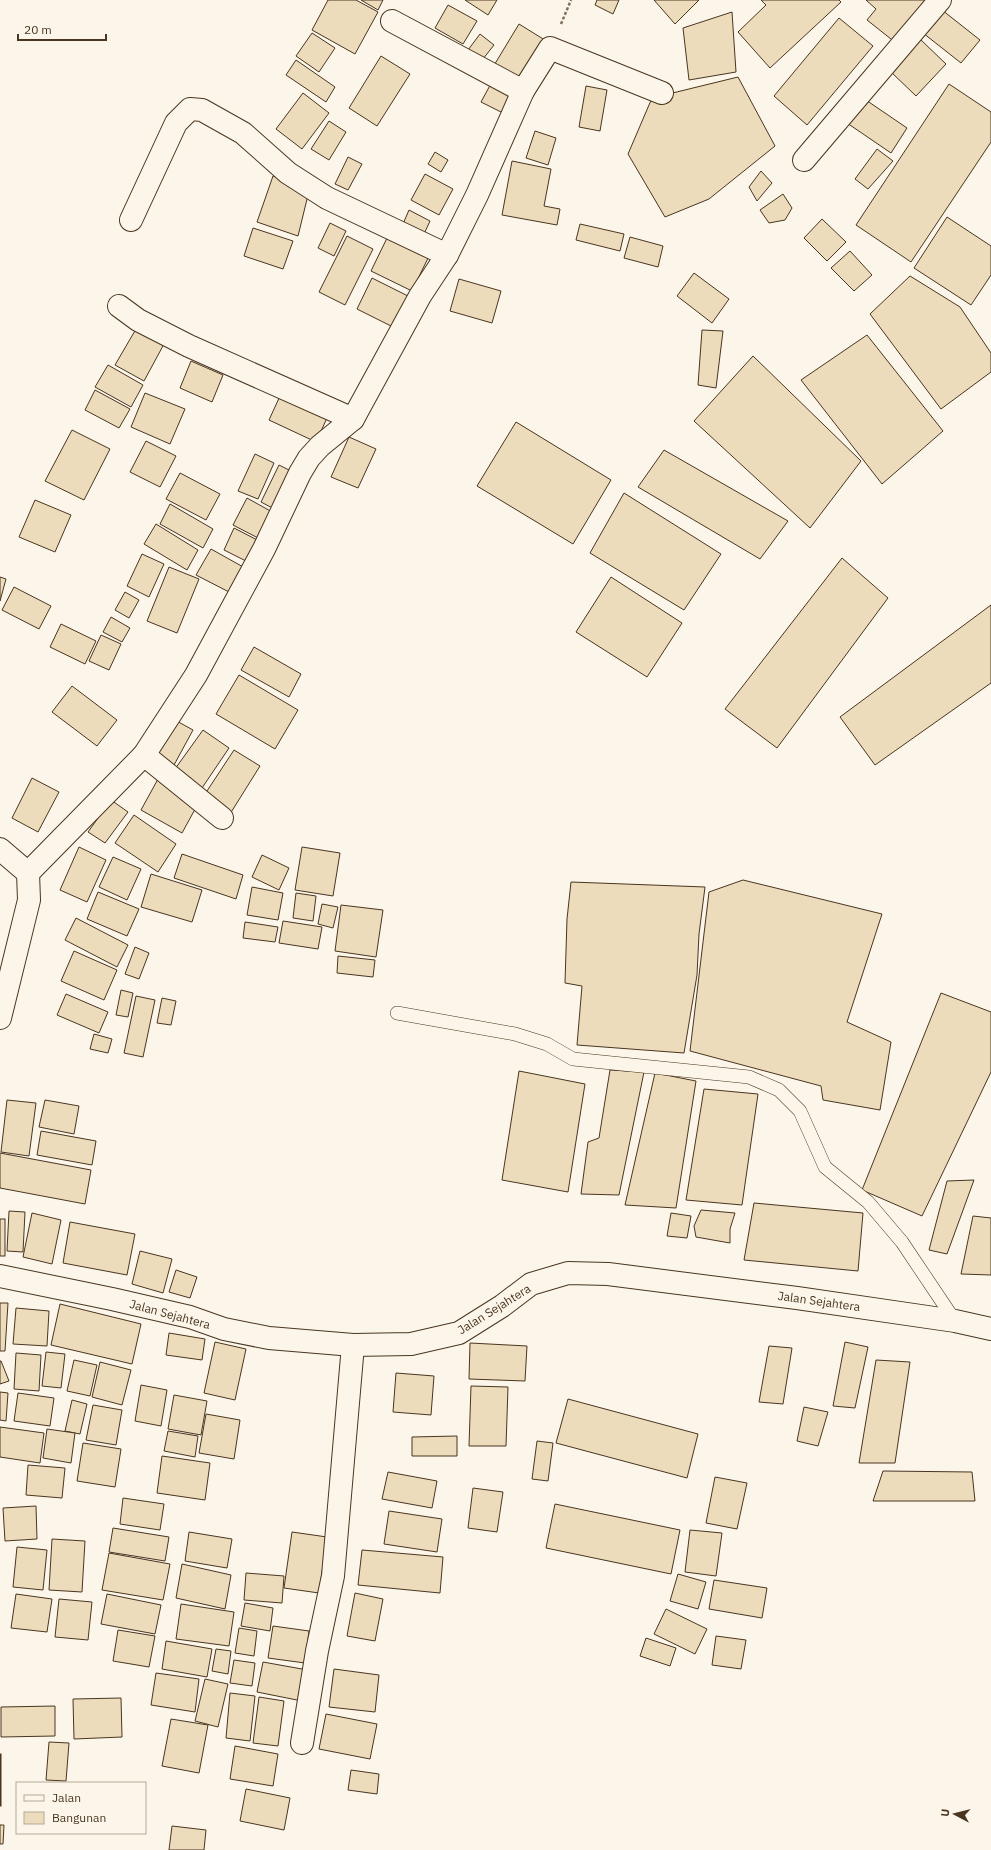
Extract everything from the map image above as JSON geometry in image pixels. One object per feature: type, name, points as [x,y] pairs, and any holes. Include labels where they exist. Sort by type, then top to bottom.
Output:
[{"type":"street","points":[[804,160],[940,0]]},
{"type":"street","points":[[392,21],[523,91]]},
{"type":"street","points":[[0,1018],[29,900],[28,873],[144,755],[196,675],[264,549],[300,473],[309,458],[320,446],[353,419],[420,296],[447,255],[477,195],[523,91],[550,48],[662,93]]},
{"type":"street","points":[[131,220],[176,123],[190,109],[195,108],[202,110],[243,133],[288,173],[327,198],[447,255]]},
{"type":"street","points":[[119,306],[138,320],[189,346],[353,419]]},
{"type":"street","points":[[144,755],[222,818]]},
{"type":"street","points":[[0,849],[28,873]]},
{"type":"street","name":"Jalan Sejahtera","points":[[0,1276],[112,1299],[190,1317],[224,1329],[269,1338],[353,1345],[411,1344],[459,1333],[502,1306],[531,1284],[568,1273],[608,1274],[797,1298],[955,1321],[991,1329]]},
{"type":"street","points":[[302,1743],[317,1651],[333,1576],[353,1345]]},
{"type":"lane","points":[[397,1013],[515,1034],[547,1044],[573,1059],[749,1077],[779,1090],[800,1111],[825,1167],[868,1202],[897,1236],[955,1321]]},
{"type":"building","points":[[328,0],[356,0],[378,12],[355,54],[312,30]]},
{"type":"building","points":[[361,0],[383,0],[378,10]]},
{"type":"building","points":[[465,0],[497,0],[488,15]]},
{"type":"building","points":[[597,0],[619,0],[613,14],[595,5]]},
{"type":"building","points":[[654,0],[699,0],[675,24]]},
{"type":"building","points":[[761,0],[839,0],[841,2],[770,68],[738,32],[766,5]]},
{"type":"building","points":[[866,0],[930,0],[896,43],[867,20],[876,9]]},
{"type":"building","points":[[448,5],[477,21],[463,44],[435,28]]},
{"type":"building","points":[[942,10],[980,40],[961,63],[923,33]]},
{"type":"building","points":[[732,12],[736,72],[689,80],[683,28]]},
{"type":"building","points":[[839,18],[873,46],[807,125],[774,96]]},
{"type":"building","points":[[519,24],[548,42],[522,85],[493,67]]},
{"type":"building","points":[[312,33],[335,48],[319,72],[296,56]]},
{"type":"building","points":[[480,34],[494,45],[479,64],[465,54]]},
{"type":"building","points":[[921,40],[946,64],[916,96],[890,71]]},
{"type":"building","points":[[381,56],[410,74],[377,126],[349,108]]},
{"type":"building","points":[[296,60],[335,87],[326,102],[286,75]]},
{"type":"building","points":[[738,77],[775,146],[709,199],[665,217],[628,154],[652,98]]},
{"type":"building","points":[[494,78],[516,89],[503,113],[481,102]]},
{"type":"building","points":[[949,84],[991,112],[991,142],[911,262],[856,225]]},
{"type":"building","points":[[586,86],[607,90],[600,131],[579,127]]},
{"type":"building","points":[[303,93],[329,113],[302,149],[276,129]]},
{"type":"building","points":[[863,98],[907,128],[891,153],[847,123]]},
{"type":"building","points":[[329,121],[346,132],[329,160],[311,149]]},
{"type":"building","points":[[535,131],[556,138],[548,165],[526,158]]},
{"type":"building","points":[[877,149],[893,161],[868,189],[855,179]]},
{"type":"building","points":[[435,152],[448,160],[441,172],[428,164]]},
{"type":"building","points":[[348,157],[362,164],[348,190],[335,184]]},
{"type":"building","points":[[512,161],[551,169],[544,206],[560,209],[557,225],[502,215]]},
{"type":"building","points":[[761,171],[772,183],[757,201],[749,187]]},
{"type":"building","points":[[425,174],[453,189],[439,215],[411,200]]},
{"type":"building","points":[[273,176],[309,191],[298,236],[257,222]]},
{"type":"building","points":[[783,194],[792,208],[785,220],[769,223],[760,210]]},
{"type":"building","points":[[409,210],[430,221],[424,234],[403,224]]},
{"type":"building","points":[[947,217],[991,246],[991,275],[971,305],[914,268]]},
{"type":"building","points":[[822,219],[846,242],[827,261],[804,238]]},
{"type":"building","points":[[330,223],[346,231],[334,256],[318,248]]},
{"type":"building","points":[[580,224],[624,234],[620,251],[576,240]]},
{"type":"building","points":[[253,228],[293,241],[283,269],[244,256]]},
{"type":"building","points":[[347,236],[373,249],[345,305],[319,292]]},
{"type":"building","points":[[388,236],[429,256],[412,291],[371,271]]},
{"type":"building","points":[[630,237],[663,246],[658,267],[624,258]]},
{"type":"building","points":[[850,251],[872,275],[854,291],[831,268]]},
{"type":"building","points":[[694,273],[729,299],[712,323],[677,296]]},
{"type":"building","points":[[910,276],[960,307],[991,353],[991,372],[941,409],[870,314]]},
{"type":"building","points":[[372,278],[412,298],[397,329],[357,309]]},
{"type":"building","points":[[459,279],[501,291],[492,323],[450,311]]},
{"type":"building","points":[[136,329],[164,344],[144,381],[115,365]]},
{"type":"building","points":[[702,330],[723,331],[716,388],[698,385]]},
{"type":"building","points":[[867,335],[943,431],[882,484],[801,380]]},
{"type":"building","points":[[753,356],[861,461],[810,528],[694,421]]},
{"type":"building","points":[[191,361],[223,375],[212,402],[180,388]]},
{"type":"building","points":[[108,365],[143,385],[131,407],[95,387]]},
{"type":"building","points":[[95,390],[130,409],[119,428],[85,410]]},
{"type":"building","points":[[145,393],[185,409],[170,444],[131,427]]},
{"type":"building","points":[[280,396],[327,418],[316,442],[269,420]]},
{"type":"building","points":[[516,422],[611,480],[573,544],[477,486]]},
{"type":"building","points":[[72,430],[110,449],[84,500],[45,481]]},
{"type":"building","points":[[349,437],[376,449],[358,488],[331,477]]},
{"type":"building","points":[[146,441],[176,456],[160,487],[130,472]]},
{"type":"building","points":[[664,450],[788,521],[760,559],[638,487]]},
{"type":"building","points":[[255,454],[274,463],[258,499],[238,491]]},
{"type":"building","points":[[279,465],[297,474],[278,511],[261,502]]},
{"type":"building","points":[[180,473],[220,494],[206,520],[166,499]]},
{"type":"building","points":[[624,493],[721,554],[684,610],[590,553]]},
{"type":"building","points":[[247,498],[274,513],[260,539],[233,525]]},
{"type":"building","points":[[35,500],[71,515],[55,552],[19,537]]},
{"type":"building","points":[[170,504],[213,529],[203,548],[160,524]]},
{"type":"building","points":[[156,524],[198,550],[187,570],[144,544]]},
{"type":"building","points":[[234,528],[261,542],[250,563],[224,550]]},
{"type":"building","points":[[211,549],[245,568],[231,593],[196,575]]},
{"type":"building","points":[[142,554],[164,564],[149,597],[127,586]]},
{"type":"building","points":[[842,558],[888,598],[777,748],[725,709]]},
{"type":"building","points":[[169,567],[199,579],[177,633],[147,621]]},
{"type":"building","points":[[0,577],[6,579],[0,601]]},
{"type":"building","points":[[611,577],[682,623],[647,677],[576,632]]},
{"type":"building","points":[[14,587],[51,606],[39,629],[2,610]]},
{"type":"building","points":[[125,592],[139,600],[129,618],[115,610]]},
{"type":"building","points":[[991,605],[991,683],[875,765],[840,717]]},
{"type":"building","points":[[111,617],[130,628],[122,642],[103,632]]},
{"type":"building","points":[[61,624],[96,641],[85,664],[50,647]]},
{"type":"building","points":[[101,635],[121,644],[109,670],[89,661]]},
{"type":"building","points":[[254,647],[301,674],[289,697],[241,670]]},
{"type":"building","points":[[239,675],[298,710],[275,749],[216,714]]},
{"type":"building","points":[[72,686],[117,720],[97,746],[52,712]]},
{"type":"building","points":[[173,719],[193,730],[174,765],[154,753]]},
{"type":"building","points":[[203,730],[229,748],[202,788],[175,769]]},
{"type":"building","points":[[234,750],[260,766],[230,814],[203,797]]},
{"type":"building","points":[[32,778],[59,792],[38,832],[12,818]]},
{"type":"building","points":[[158,779],[199,802],[182,833],[141,810]]},
{"type":"building","points":[[111,800],[128,812],[105,843],[88,832]]},
{"type":"building","points":[[134,815],[176,844],[158,872],[115,843]]},
{"type":"building","points":[[79,847],[106,860],[87,902],[60,890]]},
{"type":"building","points":[[302,847],[340,853],[333,896],[295,890]]},
{"type":"building","points":[[182,854],[243,875],[236,899],[174,878]]},
{"type":"building","points":[[262,855],[289,868],[279,890],[252,877]]},
{"type":"building","points":[[113,857],[141,869],[127,900],[99,887]]},
{"type":"building","points":[[151,874],[202,890],[192,922],[141,907]]},
{"type":"building","points":[[743,880],[882,914],[847,1022],[891,1042],[880,1110],[823,1100],[821,1086],[690,1051],[709,892]]},
{"type":"building","points":[[571,882],[705,887],[699,934],[697,975],[684,1053],[577,1045],[582,986],[565,983],[567,919]]},
{"type":"building","points":[[252,887],[283,893],[278,920],[247,915]]},
{"type":"building","points":[[98,892],[139,909],[127,936],[87,919]]},
{"type":"building","points":[[296,893],[316,896],[313,921],[293,918]]},
{"type":"building","points":[[322,904],[338,907],[333,928],[318,924]]},
{"type":"building","points":[[341,905],[383,910],[376,957],[335,951]]},
{"type":"building","points":[[76,918],[128,945],[117,967],[65,940]]},
{"type":"building","points":[[283,921],[322,927],[318,949],[279,943]]},
{"type":"building","points":[[245,922],[278,927],[275,942],[243,938]]},
{"type":"building","points":[[135,947],[149,953],[139,979],[125,974]]},
{"type":"building","points":[[74,951],[117,970],[104,1000],[61,981]]},
{"type":"building","points":[[338,956],[375,960],[373,977],[337,973]]},
{"type":"building","points":[[121,990],[133,993],[128,1017],[116,1015]]},
{"type":"building","points":[[941,993],[991,1012],[991,1072],[922,1216],[862,1190]]},
{"type":"building","points":[[66,994],[108,1012],[99,1033],[57,1015]]},
{"type":"building","points":[[136,996],[155,1000],[143,1057],[124,1053]]},
{"type":"building","points":[[162,998],[176,1001],[171,1025],[157,1023]]},
{"type":"building","points":[[94,1034],[112,1039],[108,1053],[90,1049]]},
{"type":"building","points":[[610,1070],[644,1072],[619,1195],[581,1194],[588,1142],[599,1138]]},
{"type":"building","points":[[519,1071],[585,1084],[568,1192],[502,1180]]},
{"type":"building","points":[[655,1073],[696,1081],[676,1208],[625,1205]]},
{"type":"building","points":[[704,1089],[758,1094],[742,1205],[686,1200]]},
{"type":"building","points":[[7,1100],[36,1103],[29,1156],[1,1152]]},
{"type":"building","points":[[45,1100],[79,1106],[74,1134],[39,1127]]},
{"type":"building","points":[[41,1131],[96,1141],[92,1165],[37,1155]]},
{"type":"building","points":[[0,1153],[91,1170],[85,1204],[0,1188]]},
{"type":"building","points":[[974,1180],[947,1254],[929,1250],[947,1181]]},
{"type":"building","points":[[754,1203],[863,1213],[858,1271],[744,1260]]},
{"type":"building","points":[[701,1210],[735,1213],[730,1229],[730,1243],[696,1237],[694,1226]]},
{"type":"building","points":[[9,1211],[25,1212],[23,1252],[7,1251]]},
{"type":"building","points":[[32,1213],[61,1220],[52,1264],[23,1257]]},
{"type":"building","points":[[671,1213],[691,1216],[687,1238],[667,1236]]},
{"type":"building","points":[[973,1216],[991,1218],[991,1275],[961,1274]]},
{"type":"building","points":[[0,1219],[5,1219],[5,1256],[0,1256]]},
{"type":"building","points":[[70,1222],[135,1234],[127,1275],[63,1263]]},
{"type":"building","points":[[140,1251],[172,1259],[163,1293],[132,1284]]},
{"type":"building","points":[[176,1270],[197,1277],[190,1298],[169,1292]]},
{"type":"building","points":[[0,1303],[8,1303],[5,1351],[0,1351]]},
{"type":"building","points":[[60,1304],[141,1324],[132,1364],[51,1345]]},
{"type":"building","points":[[16,1308],[49,1311],[47,1346],[13,1344]]},
{"type":"building","points":[[169,1333],[205,1339],[202,1360],[166,1355]]},
{"type":"building","points":[[215,1342],[246,1349],[235,1400],[204,1393]]},
{"type":"building","points":[[845,1342],[868,1347],[855,1408],[833,1406]]},
{"type":"building","points":[[470,1343],[527,1346],[525,1381],[469,1379]]},
{"type":"building","points":[[769,1346],[792,1348],[783,1404],[759,1402]]},
{"type":"building","points":[[46,1352],[65,1354],[61,1388],[42,1386]]},
{"type":"building","points":[[16,1353],[41,1355],[39,1391],[14,1389]]},
{"type":"building","points":[[74,1360],[97,1365],[90,1396],[67,1391]]},
{"type":"building","points":[[876,1360],[910,1362],[895,1463],[859,1463]]},
{"type":"building","points":[[0,1361],[9,1381],[0,1384]]},
{"type":"building","points":[[100,1362],[131,1370],[122,1405],[92,1397]]},
{"type":"building","points":[[396,1373],[434,1376],[431,1415],[393,1412]]},
{"type":"building","points":[[141,1385],[167,1390],[161,1426],[135,1421]]},
{"type":"building","points":[[471,1386],[508,1387],[506,1446],[469,1446]]},
{"type":"building","points":[[0,1392],[8,1393],[6,1421],[0,1420]]},
{"type":"building","points":[[18,1393],[54,1398],[50,1426],[14,1421]]},
{"type":"building","points":[[174,1395],[207,1401],[201,1435],[168,1429]]},
{"type":"building","points":[[568,1399],[698,1434],[687,1478],[556,1443]]},
{"type":"building","points":[[72,1400],[87,1404],[80,1434],[65,1431]]},
{"type":"building","points":[[93,1405],[122,1410],[116,1445],[86,1440]]},
{"type":"building","points":[[804,1407],[828,1412],[818,1446],[797,1441]]},
{"type":"building","points":[[206,1414],[240,1420],[234,1459],[199,1453]]},
{"type":"building","points":[[0,1427],[44,1433],[40,1463],[0,1457]]},
{"type":"building","points":[[47,1429],[75,1433],[71,1463],[43,1458]]},
{"type":"building","points":[[168,1431],[198,1436],[195,1457],[164,1451]]},
{"type":"building","points":[[457,1436],[457,1456],[412,1456],[412,1437]]},
{"type":"building","points":[[537,1441],[553,1443],[548,1481],[532,1479]]},
{"type":"building","points":[[83,1443],[121,1449],[115,1487],[77,1481]]},
{"type":"building","points":[[162,1456],[210,1463],[205,1500],[157,1493]]},
{"type":"building","points":[[28,1465],[65,1468],[62,1498],[26,1495]]},
{"type":"building","points":[[883,1471],[972,1472],[975,1501],[873,1501]]},
{"type":"building","points":[[388,1472],[437,1481],[432,1508],[382,1499]]},
{"type":"building","points":[[715,1477],[747,1483],[737,1529],[706,1523]]},
{"type":"building","points":[[473,1488],[503,1492],[497,1532],[468,1528]]},
{"type":"building","points":[[123,1498],[164,1504],[160,1530],[120,1524]]},
{"type":"building","points":[[555,1504],[680,1530],[671,1574],[546,1548]]},
{"type":"building","points":[[36,1506],[37,1539],[5,1541],[3,1508]]},
{"type":"building","points":[[389,1511],[442,1519],[437,1552],[384,1544]]},
{"type":"building","points":[[113,1528],[169,1537],[165,1561],[109,1552]]},
{"type":"building","points":[[690,1530],[722,1533],[716,1576],[685,1572]]},
{"type":"building","points":[[189,1532],[232,1539],[227,1568],[185,1561]]},
{"type":"building","points":[[292,1532],[327,1537],[319,1593],[284,1588]]},
{"type":"building","points":[[52,1539],[85,1541],[82,1592],[49,1590]]},
{"type":"building","points":[[17,1547],[47,1550],[43,1590],[13,1587]]},
{"type":"building","points":[[362,1550],[443,1557],[440,1593],[358,1585]]},
{"type":"building","points":[[109,1553],[170,1564],[163,1600],[102,1590]]},
{"type":"building","points":[[182,1564],[231,1575],[225,1609],[176,1598]]},
{"type":"building","points":[[246,1573],[284,1576],[282,1603],[244,1600]]},
{"type":"building","points":[[678,1574],[706,1582],[698,1609],[670,1601]]},
{"type":"building","points":[[714,1580],[767,1588],[762,1618],[709,1609]]},
{"type":"building","points":[[355,1593],[383,1599],[375,1641],[347,1636]]},
{"type":"building","points":[[16,1594],[52,1599],[47,1632],[11,1628]]},
{"type":"building","points":[[107,1594],[161,1605],[155,1634],[101,1624]]},
{"type":"building","points":[[59,1599],[92,1602],[88,1640],[55,1637]]},
{"type":"building","points":[[245,1603],[273,1608],[270,1631],[241,1626]]},
{"type":"building","points":[[181,1604],[234,1612],[229,1646],[176,1639]]},
{"type":"building","points":[[666,1609],[707,1629],[695,1654],[654,1634]]},
{"type":"building","points":[[273,1626],[309,1631],[305,1663],[268,1658]]},
{"type":"building","points":[[239,1628],[257,1631],[254,1656],[235,1653]]},
{"type":"building","points":[[118,1630],[155,1636],[149,1667],[113,1661]]},
{"type":"building","points":[[716,1636],[746,1640],[741,1669],[712,1665]]},
{"type":"building","points":[[646,1638],[676,1648],[670,1666],[640,1656]]},
{"type":"building","points":[[166,1641],[212,1649],[207,1677],[162,1669]]},
{"type":"building","points":[[216,1649],[231,1651],[228,1674],[212,1671]]},
{"type":"building","points":[[234,1660],[255,1663],[252,1686],[230,1683]]},
{"type":"building","points":[[263,1662],[313,1671],[307,1702],[257,1692]]},
{"type":"building","points":[[334,1669],[379,1675],[375,1712],[329,1707]]},
{"type":"building","points":[[156,1673],[199,1679],[195,1712],[151,1705]]},
{"type":"building","points":[[205,1679],[228,1684],[218,1727],[195,1721]]},
{"type":"building","points":[[230,1693],[255,1696],[250,1741],[226,1738]]},
{"type":"building","points":[[259,1697],[284,1701],[278,1746],[253,1743]]},
{"type":"building","points":[[121,1698],[122,1737],[74,1739],[73,1699]]},
{"type":"building","points":[[55,1706],[55,1736],[1,1737],[1,1707]]},
{"type":"building","points":[[326,1714],[377,1724],[370,1759],[319,1749]]},
{"type":"building","points":[[171,1719],[208,1725],[199,1773],[162,1766]]},
{"type":"building","points":[[49,1742],[69,1743],[66,1781],[46,1780]]},
{"type":"building","points":[[235,1746],[278,1754],[273,1786],[230,1779]]},
{"type":"building","points":[[1,1754],[1,1806],[0,1806]]},
{"type":"building","points":[[351,1770],[379,1774],[377,1794],[348,1790]]},
{"type":"building","points":[[246,1789],[290,1798],[284,1830],[240,1821]]},
{"type":"building","points":[[0,1825],[4,1825],[3,1844],[0,1844]]},
{"type":"building","points":[[172,1826],[206,1830],[204,1850],[169,1850]]}]
